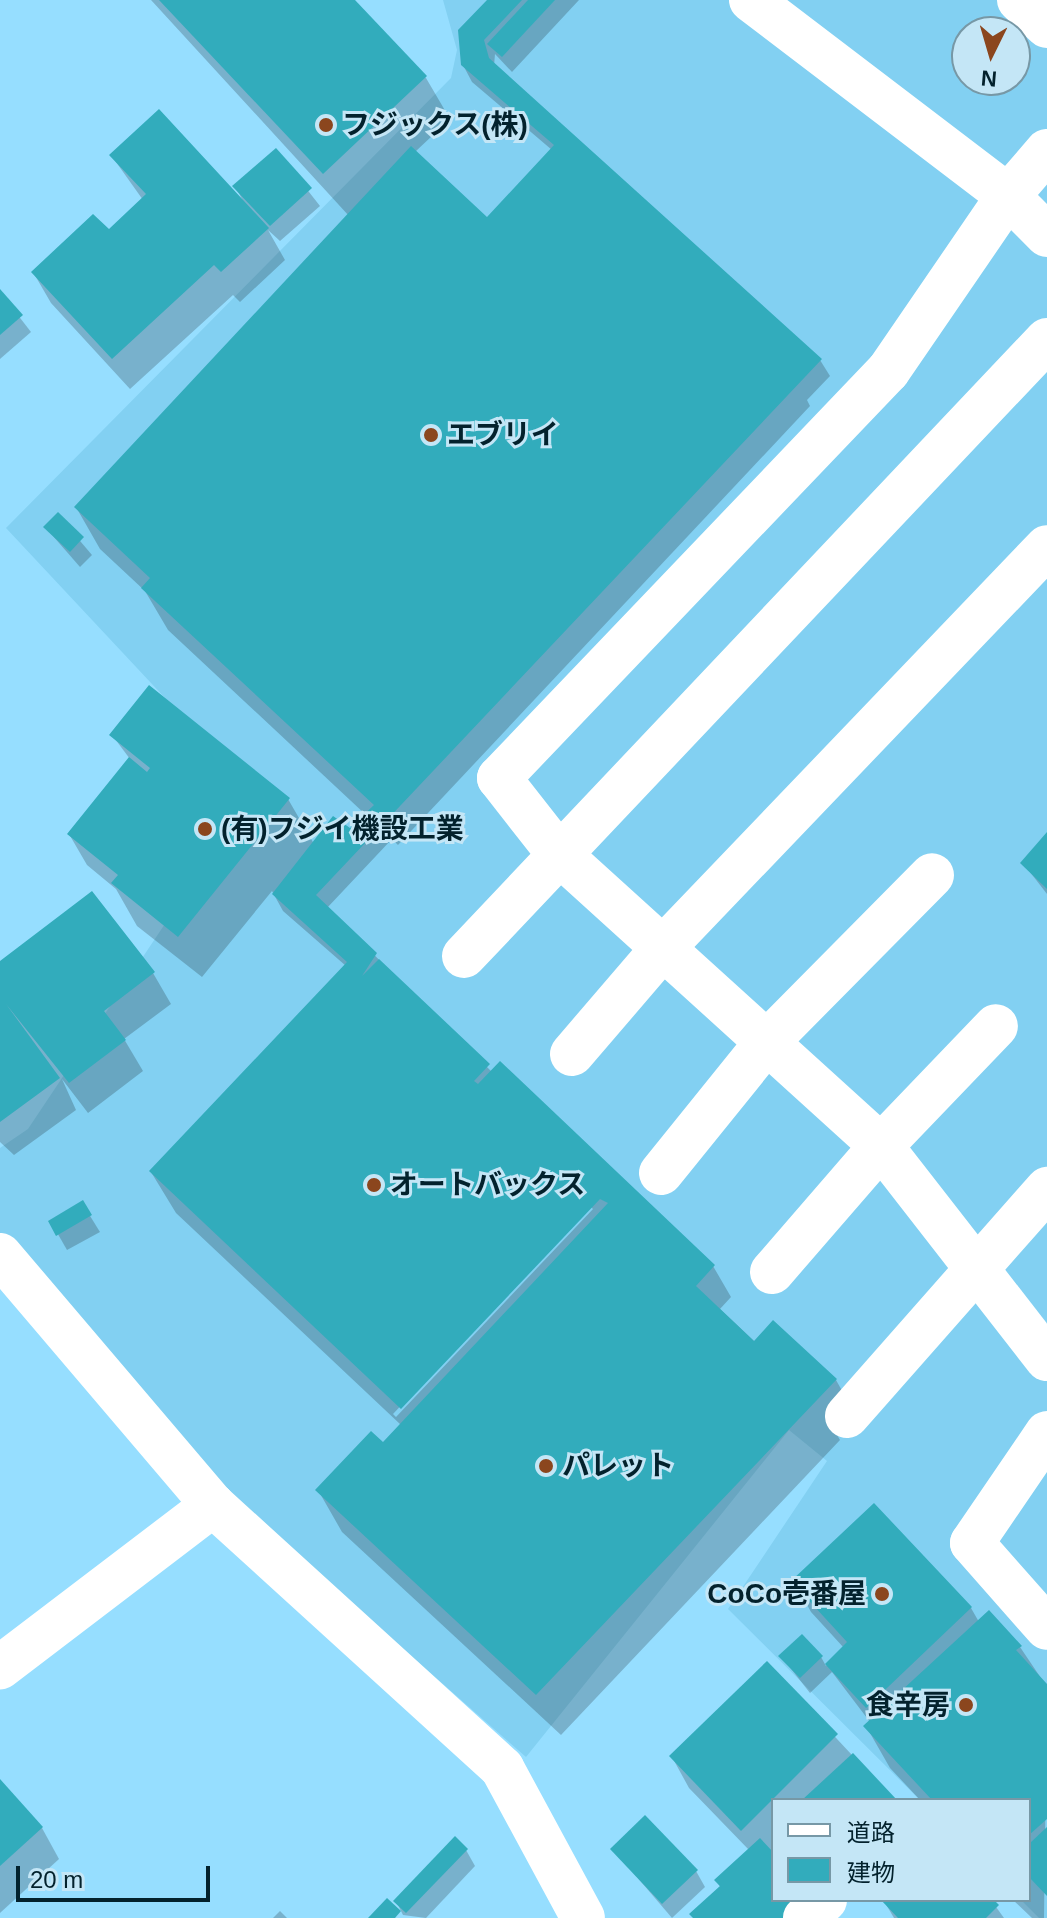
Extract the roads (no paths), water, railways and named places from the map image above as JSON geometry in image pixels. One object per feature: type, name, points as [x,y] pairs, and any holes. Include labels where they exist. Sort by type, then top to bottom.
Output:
[{"type":"street","points":[[751,0],[1008,196],[1047,235]]},
{"type":"street","points":[[1019,0],[1047,26]]},
{"type":"street","points":[[1047,151],[1008,196],[888,371],[499,778],[557,852],[881,1146],[1047,1359]]},
{"type":"street","points":[[464,956],[557,852],[1047,340]]},
{"type":"street","points":[[572,1054],[663,948],[1047,547]]},
{"type":"street","points":[[661,1173],[766,1043],[932,875]]},
{"type":"street","points":[[772,1272],[881,1146],[996,1026]]},
{"type":"street","points":[[847,1416],[975,1266],[1047,1189]]},
{"type":"street","points":[[0,1255],[213,1505],[502,1768],[583,1918]]},
{"type":"street","points":[[1047,1433],[972,1543],[1047,1628]]},
{"type":"street","points":[[0,1667],[213,1505]]},
{"type":"street","points":[[805,1918],[823,1902]]},
{"type":"place","name":"フジックス(株)","points":[[326,125]]},
{"type":"place","name":"エブリイ","points":[[431,435]]},
{"type":"place","name":"(有)フジイ機設工業","points":[[205,829]]},
{"type":"place","name":"オートバックス","points":[[374,1185]]},
{"type":"place","name":"パレット","points":[[546,1466]]},
{"type":"place","name":"CoCo壱番屋","points":[[882,1594]]},
{"type":"place","name":"食辛房","points":[[966,1705]]}]
